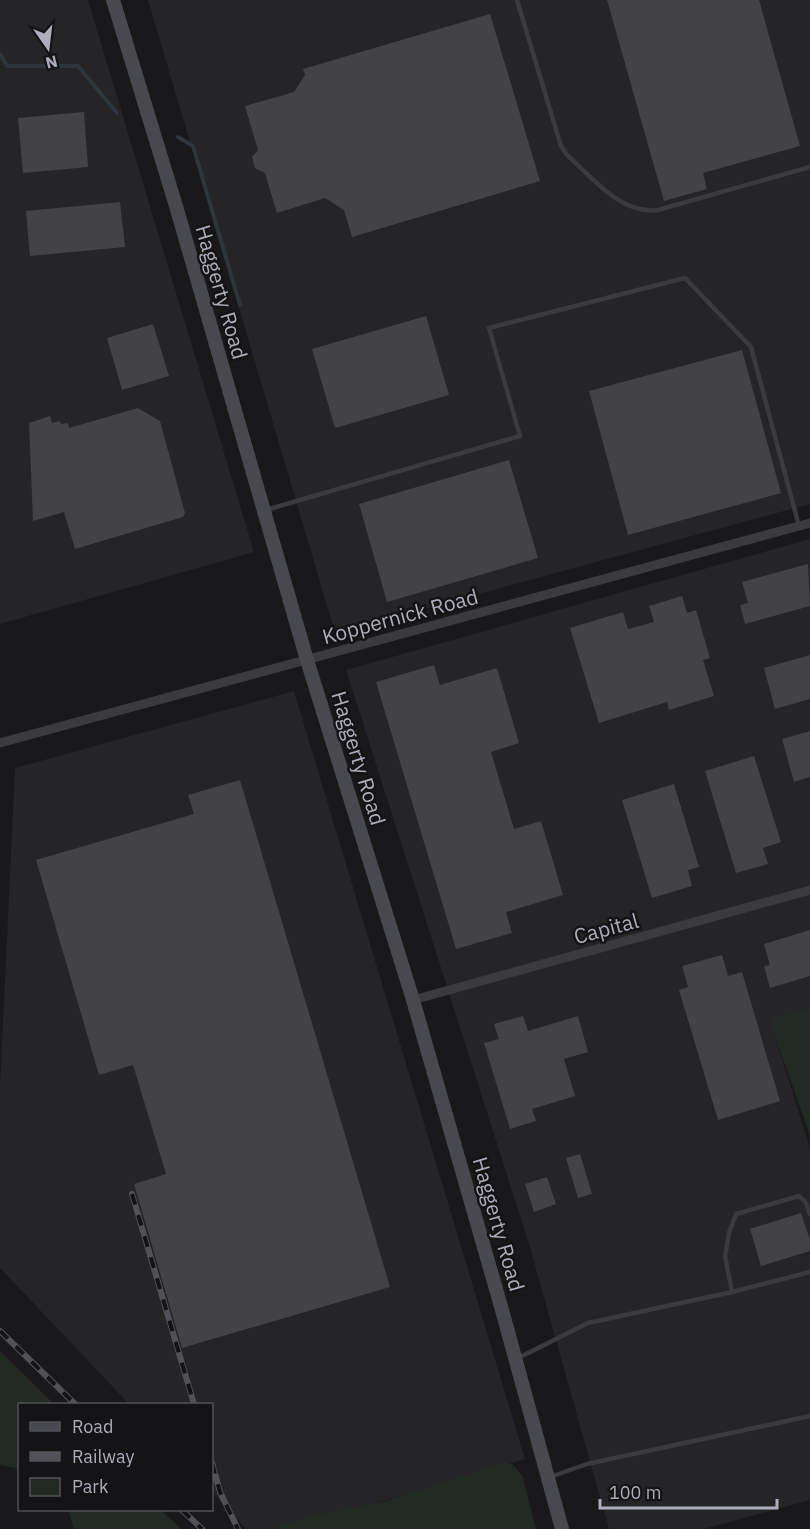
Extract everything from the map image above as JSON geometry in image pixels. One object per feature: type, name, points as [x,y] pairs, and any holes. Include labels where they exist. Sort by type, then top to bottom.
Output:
[{"type":"main road","name":"Haggerty Road","points":[[112,0],[176,206],[307,660],[412,1000],[516,1359],[562,1529]]},
{"type":"street","name":"Koppernick Road","points":[[0,743],[810,523]]},
{"type":"street","name":"Capital","points":[[412,1000],[810,890]]},
{"type":"lane","points":[[517,0],[561,146],[567,155],[621,203],[638,209],[658,210],[810,167]]},
{"type":"lane","points":[[263,511],[520,436],[489,328],[685,278],[751,347],[799,526]]},
{"type":"lane","points":[[732,1292],[725,1257],[729,1233],[736,1214],[799,1196],[806,1203],[810,1214]]},
{"type":"lane","points":[[516,1359],[588,1323],[732,1292],[810,1272]]},
{"type":"lane","points":[[549,1478],[587,1464],[810,1416]]},
{"type":"shaded area","points":[[0,0],[88,0],[254,552],[0,624]]},
{"type":"shaded area","points":[[148,0],[810,0],[810,504],[335,633]]},
{"type":"shaded area","points":[[810,539],[810,1008],[770,1020],[810,1148],[810,1500],[704,1529],[609,1529],[529,1244],[346,670]]},
{"type":"shaded area","points":[[294,691],[525,1459],[289,1529],[246,1529],[213,1493],[213,1403],[128,1403],[0,1268],[0,1087],[15,768]]},
{"type":"green space","points":[[810,1008],[810,1136],[769,1019]]},
{"type":"green space","points":[[0,1351],[53,1403],[18,1403],[18,1469],[0,1465]]},
{"type":"green space","points":[[504,1463],[512,1464],[522,1475],[536,1529],[277,1529],[277,1526],[315,1515],[382,1502]]},
{"type":"green space","points":[[68,1511],[162,1511],[181,1529],[74,1529]]},
{"type":"building","points":[[607,0],[759,0],[800,146],[703,173],[707,189],[664,201]]},
{"type":"building","points":[[490,14],[540,181],[352,237],[344,210],[325,198],[277,213],[265,173],[255,168],[252,157],[258,150],[245,106],[294,92],[305,75],[303,69]]},
{"type":"building","points":[[84,112],[88,167],[23,173],[18,118]]},
{"type":"building","points":[[120,202],[125,247],[30,256],[26,211]]},
{"type":"building","points":[[426,316],[449,395],[335,428],[312,349]]},
{"type":"building","points":[[153,324],[169,376],[122,390],[107,338]]},
{"type":"building","points":[[742,350],[781,493],[628,535],[589,391]]},
{"type":"building","points":[[138,408],[160,421],[185,513],[183,517],[75,549],[64,512],[33,521],[29,423],[50,416],[52,423],[60,421],[61,424],[68,423],[69,428]]},
{"type":"building","points":[[509,460],[538,558],[387,602],[359,504]]},
{"type":"building","points":[[808,564],[810,606],[745,624],[740,605],[748,603],[742,582]]},
{"type":"building","points":[[682,596],[687,613],[696,610],[710,658],[703,660],[714,696],[669,710],[667,702],[599,723],[570,628],[623,612],[628,629],[654,622],[649,606]]},
{"type":"building","points":[[810,655],[810,699],[775,709],[764,668]]},
{"type":"building","points":[[434,665],[440,685],[497,668],[519,743],[491,752],[514,829],[541,821],[563,895],[506,912],[512,933],[456,949],[376,682]]},
{"type":"building","points":[[810,731],[810,777],[794,782],[782,739]]},
{"type":"building","points":[[754,756],[781,842],[763,848],[768,864],[736,873],[705,771]]},
{"type":"building","points":[[240,780],[390,1287],[182,1348],[134,1184],[166,1174],[133,1065],[99,1075],[36,860],[194,814],[188,795]]},
{"type":"building","points":[[674,784],[699,867],[688,870],[692,886],[652,898],[622,800]]},
{"type":"building","points":[[810,930],[810,976],[770,988],[764,966],[770,965],[764,944]]},
{"type":"building","points":[[722,955],[728,976],[742,972],[780,1101],[718,1120],[679,990],[688,987],[682,966]]},
{"type":"building","points":[[523,1016],[528,1031],[578,1016],[588,1052],[564,1059],[575,1096],[532,1109],[536,1121],[510,1129],[484,1043],[499,1039],[494,1024]]},
{"type":"building","points":[[580,1154],[592,1194],[578,1198],[566,1158]]},
{"type":"building","points":[[547,1177],[556,1204],[534,1212],[525,1184]]},
{"type":"building","points":[[801,1213],[810,1240],[810,1251],[761,1266],[750,1229]]},
{"type":"waterway","points":[[0,54],[7,66],[78,66],[117,113]]},
{"type":"waterway","points":[[178,137],[193,146],[240,305]]},
{"type":"railway","points":[[132,1194],[194,1403]]},
{"type":"railway","points":[[0,1331],[74,1403]]},
{"type":"railway","points":[[213,1467],[220,1492],[238,1529]]},
{"type":"railway","points":[[183,1511],[202,1529]]}]
